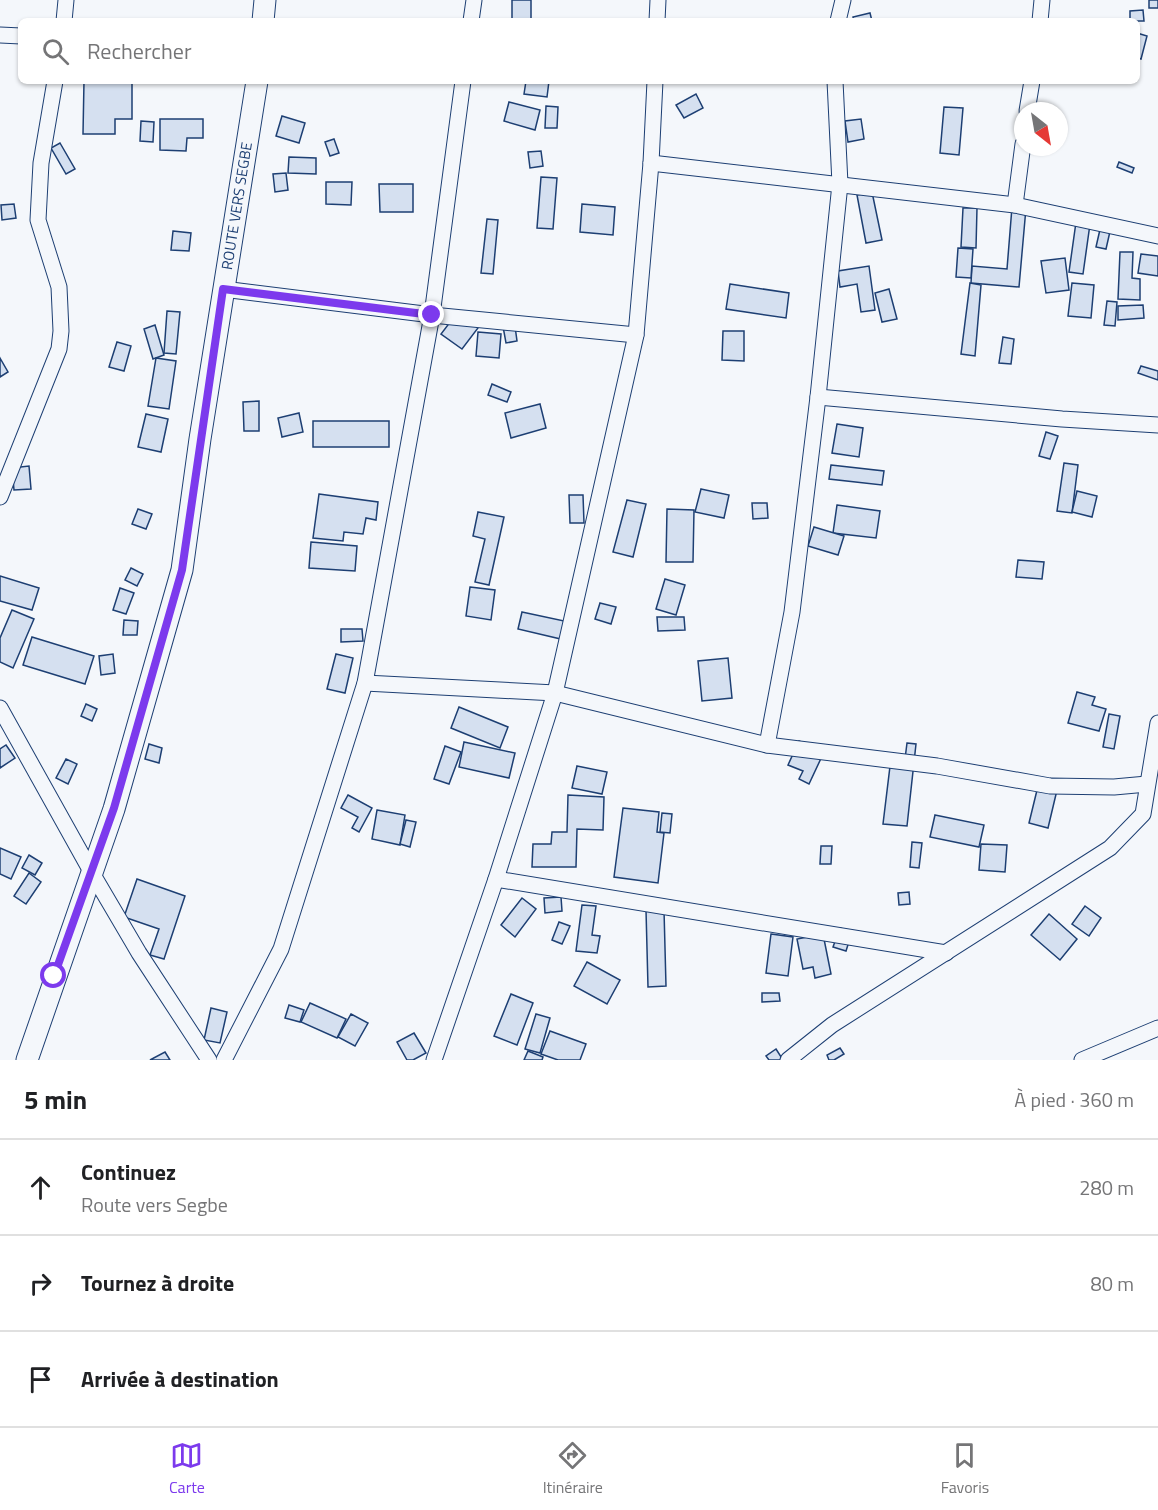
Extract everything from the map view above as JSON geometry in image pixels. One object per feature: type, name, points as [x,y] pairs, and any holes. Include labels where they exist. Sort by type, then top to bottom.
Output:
[{"type":"main road","points":[[263,18],[265,0]]},
{"type":"main road","name":"ROUTE VERS SEGBE","points":[[27,1060],[114,808],[182,570],[223,289],[257,84]]},
{"type":"street","points":[[64,18],[66,0]]},
{"type":"street","points":[[471,18],[474,0]]},
{"type":"street","points":[[657,18],[658,0]]},
{"type":"street","points":[[839,18],[843,0]]},
{"type":"street","points":[[1040,18],[1042,0]]},
{"type":"street","points":[[0,35],[18,36]]},
{"type":"street","points":[[0,497],[59,349],[61,331],[59,287],[38,220],[41,163],[54,84]]},
{"type":"street","points":[[224,1060],[281,948],[365,683],[432,315],[463,84]]},
{"type":"street","points":[[434,1060],[496,879],[555,693],[636,334],[651,164],[655,84]]},
{"type":"street","points":[[767,745],[792,612],[818,398],[840,184],[835,84]]},
{"type":"street","points":[[1029,102],[1032,84]]},
{"type":"street","points":[[1015,205],[1021,156]]},
{"type":"street","points":[[651,164],[1015,205],[1158,236]]},
{"type":"street","points":[[223,289],[432,315],[636,334]]},
{"type":"street","points":[[818,398],[1158,425]]},
{"type":"street","points":[[365,683],[555,693],[767,745],[937,766],[1050,786],[1114,787],[1147,784]]},
{"type":"street","points":[[0,708],[139,953],[208,1060]]},
{"type":"street","points":[[788,1060],[832,1025],[1110,848],[1143,814],[1158,723]]},
{"type":"street","points":[[496,879],[946,953]]},
{"type":"street","points":[[1082,1060],[1158,1028]]},
{"type":"building","points":[[512,0],[531,0],[531,18],[512,18]]},
{"type":"building","points":[[1149,0],[1158,0],[1158,8],[1149,8]]},
{"type":"building","points":[[1143,10],[1144,21],[1140,21],[1140,18],[1130,18],[1130,11]]},
{"type":"building","points":[[870,13],[871,18],[853,18]]},
{"type":"building","points":[[1140,34],[1147,36],[1140,59]]},
{"type":"building","points":[[84,84],[132,84],[132,119],[115,119],[115,134],[83,134]]},
{"type":"building","points":[[526,84],[549,84],[547,97],[524,94]]},
{"type":"building","points":[[696,94],[703,108],[684,118],[676,105]]},
{"type":"building","points":[[509,102],[540,110],[535,130],[504,121]]},
{"type":"building","points":[[546,106],[558,107],[557,128],[545,128]]},
{"type":"building","points":[[944,107],[963,108],[959,155],[940,153]]},
{"type":"building","points":[[282,116],[305,123],[299,143],[276,136]]},
{"type":"building","points":[[160,119],[203,119],[203,138],[187,138],[186,151],[160,150]]},
{"type":"building","points":[[861,119],[864,139],[848,142],[845,121]]},
{"type":"building","points":[[141,121],[154,122],[153,142],[140,141]]},
{"type":"building","points":[[334,139],[339,153],[330,156],[325,142]]},
{"type":"building","points":[[60,143],[75,169],[66,174],[51,148]]},
{"type":"building","points":[[541,151],[543,166],[530,168],[528,152]]},
{"type":"building","points":[[289,157],[316,158],[316,174],[288,173]]},
{"type":"building","points":[[1119,162],[1134,168],[1132,173],[1117,167]]},
{"type":"building","points":[[286,173],[288,190],[275,192],[273,174]]},
{"type":"building","points":[[541,177],[557,178],[553,229],[537,228]]},
{"type":"building","points":[[326,182],[352,182],[351,205],[326,204]]},
{"type":"building","points":[[379,184],[413,184],[413,212],[380,212]]},
{"type":"building","points":[[872,192],[882,240],[866,243],[857,195]]},
{"type":"building","points":[[14,204],[16,218],[2,220],[1,205]]},
{"type":"building","points":[[582,204],[615,207],[613,235],[580,232]]},
{"type":"building","points":[[1012,207],[1026,208],[1019,287],[971,283],[972,266],[1007,269]]},
{"type":"building","points":[[963,208],[977,208],[976,248],[961,247]]},
{"type":"building","points":[[1077,215],[1091,217],[1083,274],[1069,272]]},
{"type":"building","points":[[487,219],[498,220],[493,274],[481,273]]},
{"type":"building","points":[[1101,225],[1111,227],[1106,249],[1096,247]]},
{"type":"building","points":[[173,231],[191,233],[189,251],[171,250]]},
{"type":"building","points":[[958,248],[973,249],[971,278],[956,277]]},
{"type":"building","points":[[1120,252],[1133,252],[1132,278],[1140,279],[1140,300],[1118,299]]},
{"type":"building","points":[[1141,254],[1158,256],[1158,276],[1138,273]]},
{"type":"building","points":[[1065,258],[1069,290],[1046,293],[1041,261]]},
{"type":"building","points":[[869,266],[875,310],[861,312],[857,284],[840,287],[838,271]]},
{"type":"building","points":[[970,283],[981,285],[975,356],[961,354]]},
{"type":"building","points":[[1072,283],[1094,285],[1091,318],[1068,316]]},
{"type":"building","points":[[730,284],[789,293],[786,318],[726,309]]},
{"type":"building","points":[[889,289],[897,319],[882,322],[875,293]]},
{"type":"building","points":[[1107,301],[1117,302],[1115,326],[1104,325]]},
{"type":"building","points":[[1143,305],[1144,318],[1118,320],[1118,306]]},
{"type":"building","points":[[167,311],[180,312],[176,354],[164,353]]},
{"type":"building","points":[[457,313],[478,328],[462,349],[441,334]]},
{"type":"building","points":[[514,319],[517,341],[506,343],[502,321]]},
{"type":"building","points":[[155,325],[164,355],[153,359],[144,329]]},
{"type":"building","points":[[723,331],[744,331],[744,361],[722,360]]},
{"type":"building","points":[[478,332],[501,334],[499,358],[476,356]]},
{"type":"building","points":[[1003,337],[1014,339],[1011,364],[999,363]]},
{"type":"building","points":[[117,342],[131,346],[124,371],[109,367]]},
{"type":"building","points":[[0,358],[8,372],[0,377]]},
{"type":"building","points":[[156,358],[176,361],[169,409],[148,406]]},
{"type":"building","points":[[1141,366],[1158,371],[1158,380],[1138,373]]},
{"type":"building","points":[[492,384],[511,392],[507,402],[488,395]]},
{"type":"building","points":[[259,401],[259,431],[244,431],[243,402]]},
{"type":"building","points":[[540,404],[546,428],[511,438],[505,413]]},
{"type":"building","points":[[299,413],[303,432],[282,437],[278,418]]},
{"type":"building","points":[[146,414],[168,419],[161,452],[138,447]]},
{"type":"building","points":[[313,421],[389,421],[389,447],[313,447]]},
{"type":"building","points":[[837,424],[863,428],[859,457],[832,453]]},
{"type":"building","points":[[1046,432],[1058,436],[1050,459],[1039,456]]},
{"type":"building","points":[[1064,463],[1078,465],[1072,513],[1057,511]]},
{"type":"building","points":[[831,465],[884,471],[882,485],[829,479]]},
{"type":"building","points":[[29,466],[31,489],[14,490],[12,468]]},
{"type":"building","points":[[701,489],[729,495],[724,518],[695,512]]},
{"type":"building","points":[[1077,491],[1097,496],[1092,517],[1072,512]]},
{"type":"building","points":[[319,494],[378,502],[376,520],[366,518],[363,534],[344,532],[343,541],[313,538]]},
{"type":"building","points":[[569,495],[583,495],[584,523],[570,523]]},
{"type":"building","points":[[627,500],[646,504],[633,557],[613,552]]},
{"type":"building","points":[[752,503],[767,503],[768,518],[753,519]]},
{"type":"building","points":[[837,505],[880,511],[876,538],[833,533]]},
{"type":"building","points":[[138,509],[152,514],[146,529],[132,524]]},
{"type":"building","points":[[667,509],[694,510],[693,562],[666,562]]},
{"type":"building","points":[[478,512],[504,517],[489,585],[475,582],[485,539],[473,536]]},
{"type":"building","points":[[814,527],[844,536],[838,555],[808,546]]},
{"type":"building","points":[[311,542],[357,546],[355,571],[309,568]]},
{"type":"building","points":[[1018,560],[1044,562],[1042,579],[1016,577]]},
{"type":"building","points":[[131,568],[143,574],[137,586],[125,580]]},
{"type":"building","points":[[0,576],[39,588],[32,610],[0,601]]},
{"type":"building","points":[[665,579],[685,585],[676,615],[656,609]]},
{"type":"building","points":[[470,587],[495,590],[491,620],[466,616]]},
{"type":"building","points":[[120,588],[134,593],[126,614],[113,610]]},
{"type":"building","points":[[600,603],[616,607],[611,624],[595,619]]},
{"type":"building","points":[[12,610],[34,619],[13,668],[0,662],[0,638]]},
{"type":"building","points":[[522,612],[569,622],[565,640],[518,629]]},
{"type":"building","points":[[657,617],[684,617],[685,630],[658,631]]},
{"type":"building","points":[[124,620],[138,621],[137,635],[123,635]]},
{"type":"building","points":[[341,629],[362,629],[363,641],[341,642]]},
{"type":"building","points":[[32,637],[94,656],[85,684],[23,665]]},
{"type":"building","points":[[113,654],[115,673],[101,675],[99,656]]},
{"type":"building","points":[[336,654],[353,658],[345,693],[327,689]]},
{"type":"building","points":[[728,658],[732,698],[702,701],[698,661]]},
{"type":"building","points":[[1077,692],[1095,697],[1092,705],[1106,709],[1099,731],[1068,723]]},
{"type":"building","points":[[86,704],[97,709],[92,721],[81,716]]},
{"type":"building","points":[[459,707],[508,727],[500,748],[451,728]]},
{"type":"building","points":[[1109,714],[1120,716],[1114,749],[1103,747]]},
{"type":"building","points":[[799,741],[824,752],[809,784],[799,779],[803,771],[788,765]]},
{"type":"building","points":[[464,742],[515,753],[509,778],[459,767]]},
{"type":"building","points":[[907,743],[916,744],[907,826],[883,824],[891,758],[905,759]]},
{"type":"building","points":[[149,744],[162,748],[159,763],[145,759]]},
{"type":"building","points":[[6,745],[15,758],[0,768],[0,749]]},
{"type":"building","points":[[445,746],[461,752],[449,784],[434,779]]},
{"type":"building","points":[[66,759],[77,764],[68,784],[56,778]]},
{"type":"building","points":[[577,766],[607,772],[602,794],[572,788]]},
{"type":"building","points":[[1038,786],[1057,790],[1048,828],[1029,823]]},
{"type":"building","points":[[348,795],[372,808],[359,832],[352,828],[358,817],[341,808]]},
{"type":"building","points":[[568,795],[604,797],[603,830],[577,829],[576,867],[532,867],[533,844],[551,844],[552,832],[567,832]]},
{"type":"building","points":[[623,808],[659,812],[657,832],[664,833],[658,883],[614,877]]},
{"type":"building","points":[[377,810],[405,815],[400,845],[372,839]]},
{"type":"building","points":[[662,813],[672,814],[670,833],[660,832]]},
{"type":"building","points":[[935,815],[984,825],[979,847],[930,837]]},
{"type":"building","points":[[406,820],[416,822],[410,847],[400,844]]},
{"type":"building","points":[[912,842],[922,843],[919,868],[910,867]]},
{"type":"building","points":[[981,844],[1007,845],[1005,872],[979,870]]},
{"type":"building","points":[[821,846],[832,846],[831,864],[820,864]]},
{"type":"building","points":[[0,848],[21,857],[11,879],[0,874]]},
{"type":"building","points":[[29,855],[42,863],[35,875],[22,868]]},
{"type":"building","points":[[29,873],[41,882],[26,904],[14,896]]},
{"type":"building","points":[[137,879],[185,896],[164,959],[150,955],[159,929],[124,917]]},
{"type":"building","points":[[909,892],[910,904],[899,905],[898,893]]},
{"type":"building","points":[[561,897],[562,911],[545,913],[544,898]]},
{"type":"building","points":[[522,898],[536,909],[515,937],[501,925]]},
{"type":"building","points":[[582,905],[596,906],[592,935],[600,936],[597,953],[576,951]]},
{"type":"building","points":[[1085,906],[1101,918],[1089,936],[1072,924]]},
{"type":"building","points":[[646,910],[664,910],[666,986],[648,987]]},
{"type":"building","points":[[1049,914],[1077,939],[1060,960],[1031,935]]},
{"type":"building","points":[[559,922],[570,926],[562,944],[552,940]]},
{"type":"building","points":[[840,928],[852,932],[846,951],[833,947]]},
{"type":"building","points":[[771,934],[793,937],[788,976],[766,973]]},
{"type":"building","points":[[823,934],[831,974],[815,978],[813,967],[803,969],[797,939]]},
{"type":"building","points":[[587,962],[620,980],[607,1004],[574,986]]},
{"type":"building","points":[[762,993],[779,993],[780,1001],[762,1002]]},
{"type":"building","points":[[511,994],[533,1003],[517,1045],[494,1036]]},
{"type":"building","points":[[310,1003],[346,1019],[337,1038],[301,1022]]},
{"type":"building","points":[[289,1005],[304,1010],[300,1022],[285,1018]]},
{"type":"building","points":[[211,1008],[227,1012],[220,1043],[204,1040]]},
{"type":"building","points":[[351,1014],[368,1023],[355,1046],[338,1037]]},
{"type":"building","points":[[536,1014],[550,1018],[540,1053],[525,1049]]},
{"type":"building","points":[[550,1031],[586,1044],[580,1060],[558,1060],[541,1054]]},
{"type":"building","points":[[414,1033],[426,1053],[413,1060],[407,1060],[397,1042]]},
{"type":"building","points":[[840,1048],[844,1054],[834,1060],[829,1060],[827,1055]]},
{"type":"building","points":[[776,1049],[783,1060],[769,1060],[766,1056]]},
{"type":"building","points":[[528,1051],[543,1057],[542,1060],[524,1060]]},
{"type":"building","points":[[165,1052],[170,1060],[150,1060]]},
{"type":"route","points":[[54,976],[114,808],[182,570],[223,289],[432,315]]}]
